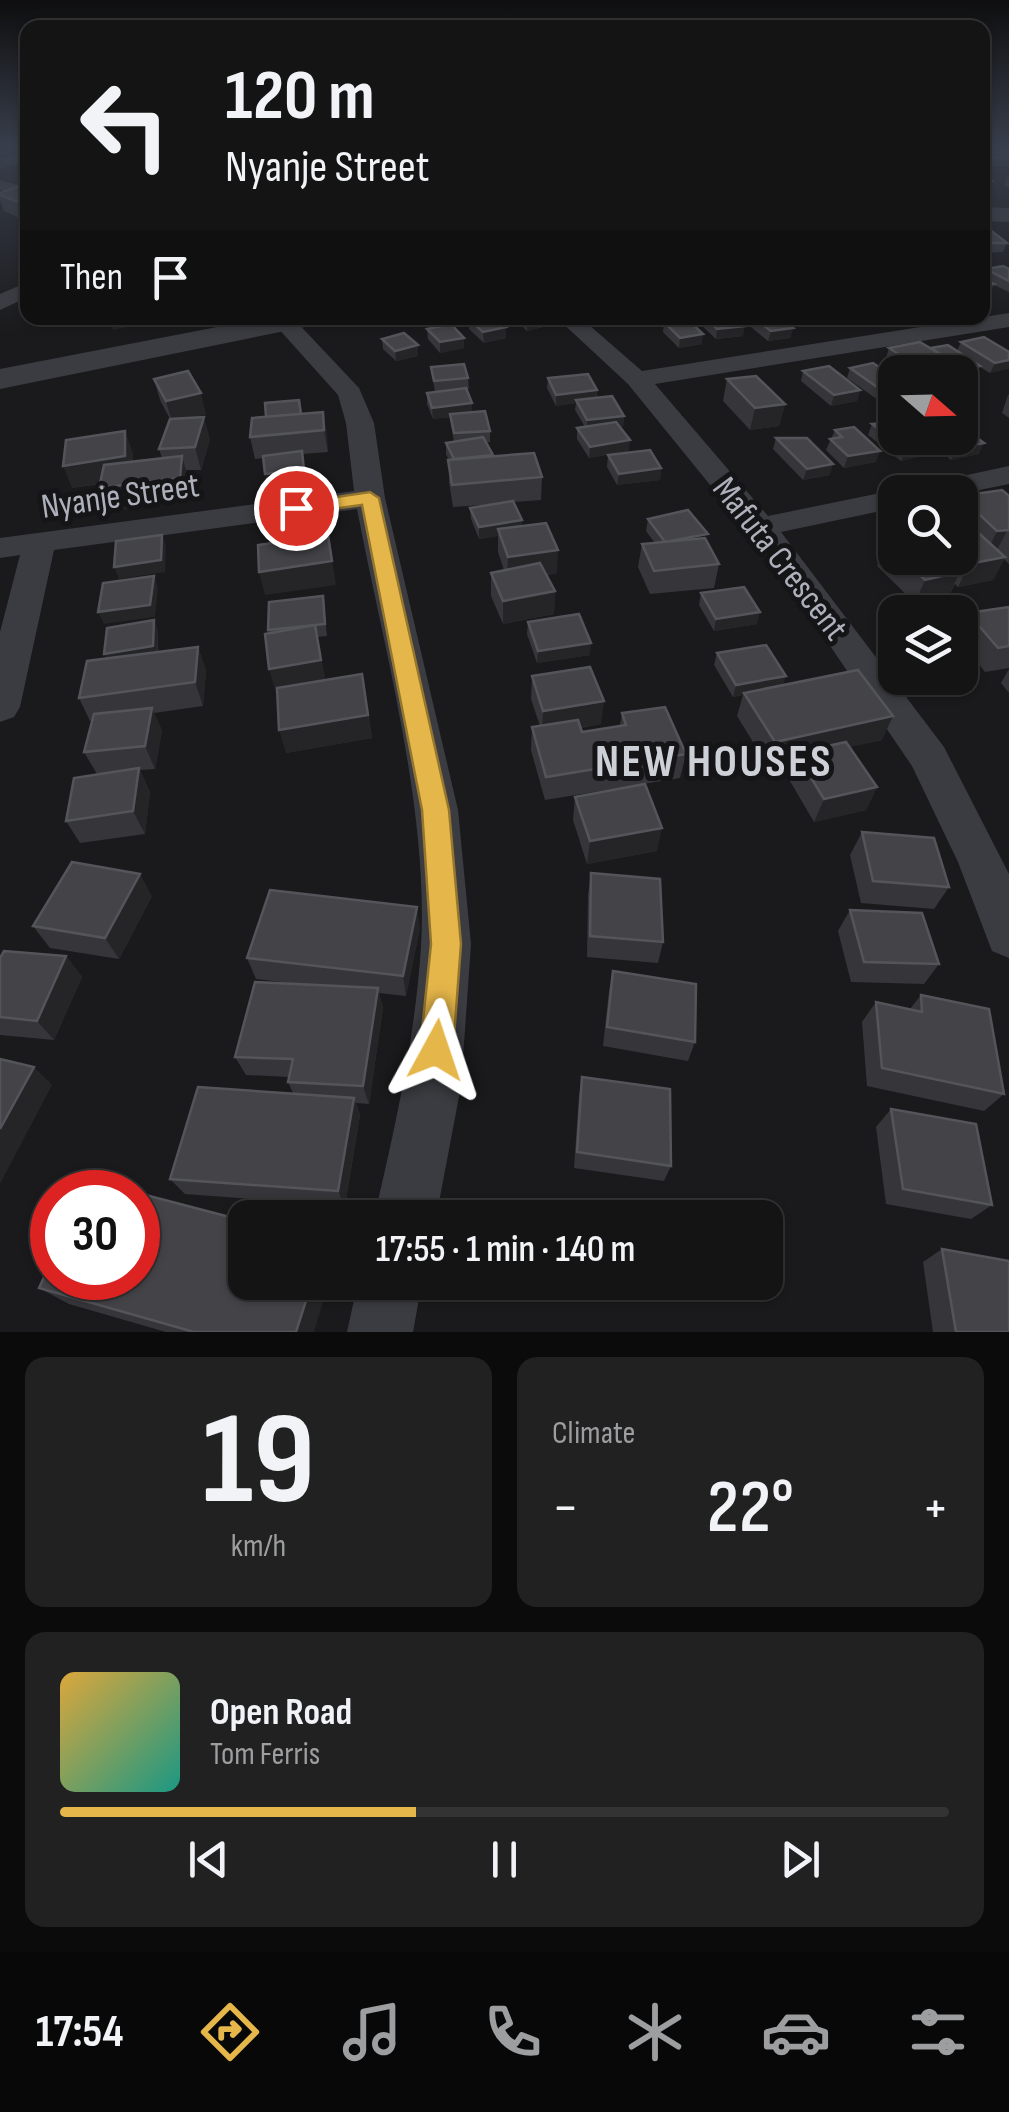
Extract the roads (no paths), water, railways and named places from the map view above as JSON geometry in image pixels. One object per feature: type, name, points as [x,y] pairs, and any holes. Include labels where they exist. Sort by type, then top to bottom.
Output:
[{"type":"street","points":[[0,379],[270,325]]},
{"type":"street","points":[[299,325],[350,393],[360,423],[370,498],[436,810],[446,944],[433,1086],[408,1200]]},
{"type":"street","name":"Mafuta Crescent","points":[[576,325],[637,380],[761,527],[929,758],[982,862],[1009,934]]},
{"type":"street","points":[[637,380],[978,325]]},
{"type":"street","points":[[978,482],[1009,476]]},
{"type":"street","name":"Nyanje Street","points":[[0,548],[370,498]]},
{"type":"street","points":[[761,527],[878,503]]},
{"type":"street","points":[[0,707],[39,545]]},
{"type":"street","points":[[380,1332],[386,1300]]},
{"type":"district","name":"NEW HOUSES","points":[[714,760]]}]
